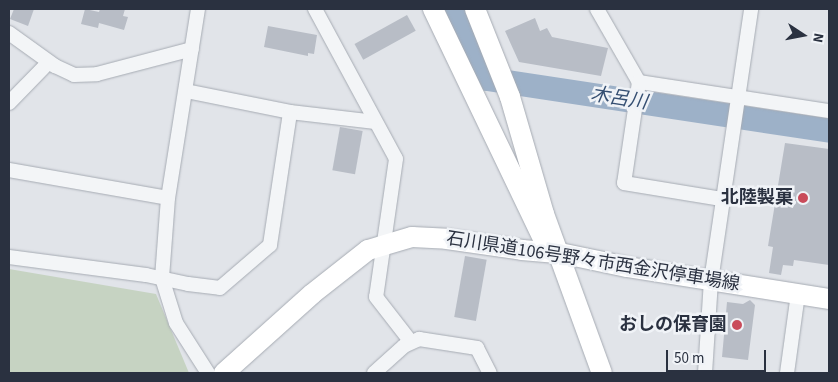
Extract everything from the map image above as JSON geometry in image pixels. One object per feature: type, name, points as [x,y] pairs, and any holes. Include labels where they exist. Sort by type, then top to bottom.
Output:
[{"type":"main road","points":[[433,9],[543,240],[560,253]]},
{"type":"main road","points":[[475,9],[510,97],[544,214],[560,253],[602,373]]},
{"type":"main road","name":"石川県道106号野々市西金沢停車場線","points":[[224,373],[312,294],[368,250],[412,237],[428,237],[560,253],[711,281],[829,299]]},
{"type":"street","points":[[198,9],[168,198],[162,278],[176,323],[208,373]]},
{"type":"street","points":[[314,9],[396,159],[376,297],[412,342]]},
{"type":"street","points":[[597,9],[639,84],[624,183],[722,199]]},
{"type":"street","points":[[704,373],[711,281],[751,9]]},
{"type":"street","points":[[9,33],[49,62],[74,75],[97,74],[192,49]]},
{"type":"street","points":[[9,103],[49,62]]},
{"type":"street","points":[[639,84],[829,111]]},
{"type":"street","points":[[186,91],[290,112],[375,122]]},
{"type":"street","points":[[9,257],[220,288],[270,245],[290,112]]},
{"type":"street","points":[[9,170],[168,198]]},
{"type":"street","points":[[787,373],[798,294]]},
{"type":"street","points":[[374,373],[404,346],[419,338],[477,348],[490,373]]},
{"type":"green space","points":[[9,269],[156,294],[189,373],[9,373]]},
{"type":"building","points":[[14,9],[34,9],[28,26],[10,19]]},
{"type":"building","points":[[85,9],[99,12],[100,9],[125,9],[123,16],[128,17],[124,30],[99,23],[98,28],[81,24]]},
{"type":"building","points":[[407,15],[416,31],[363,60],[355,44]]},
{"type":"building","points":[[535,18],[540,31],[547,28],[552,37],[608,48],[601,76],[519,62],[505,31]]},
{"type":"building","points":[[268,26],[317,35],[314,54],[308,53],[308,56],[264,47]]},
{"type":"building","points":[[340,127],[363,131],[355,174],[332,170]]},
{"type":"building","name":"北陸製菓","points":[[785,143],[829,149],[829,265],[794,260],[793,266],[783,265],[781,275],[769,273],[773,247],[768,246]]},
{"type":"building","points":[[465,256],[487,260],[476,321],[454,317]]},
{"type":"building","points":[[750,300],[755,305],[748,360],[722,357],[727,302],[743,304]]},
{"type":"waterway","name":"木呂川","points":[[452,9],[487,79],[829,131]]},
{"type":"place","name":"北陸製菓","points":[[803,198]]},
{"type":"place","name":"おしの保育園","points":[[737,325]]}]
